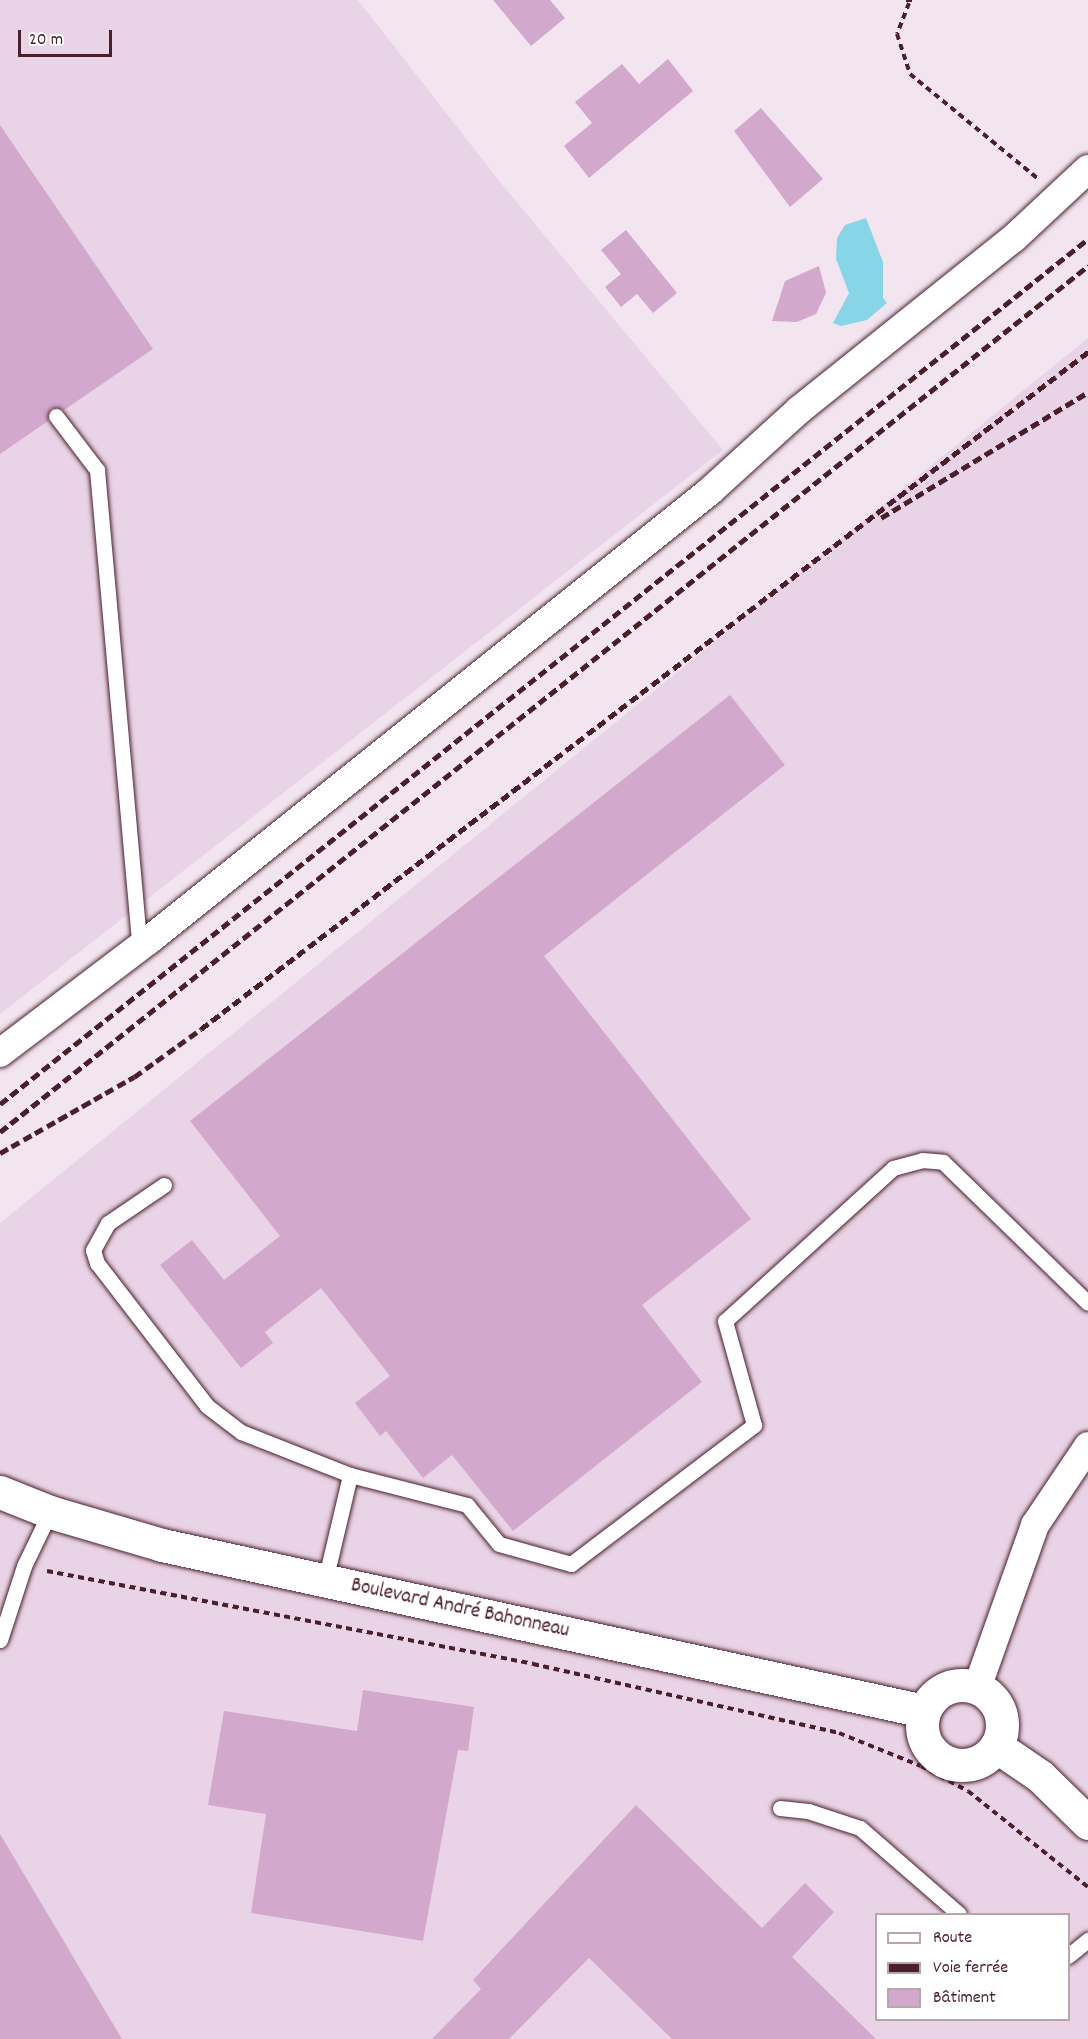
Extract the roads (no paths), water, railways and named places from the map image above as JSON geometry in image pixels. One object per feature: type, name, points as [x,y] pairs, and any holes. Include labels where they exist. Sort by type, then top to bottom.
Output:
[{"type":"street","points":[[0,1053],[140,948],[710,491],[799,410],[1014,238],[1088,169]]},
{"type":"street","points":[[977,1688],[1035,1525],[1088,1446]]},
{"type":"street","name":"Boulevard André Bahonneau","points":[[0,1492],[50,1512],[162,1545],[924,1711]]},
{"type":"street","points":[[945,1688],[977,1688],[999,1709],[1002,1724],[996,1746],[978,1763],[947,1763],[925,1742],[924,1711],[945,1688]]},
{"type":"street","points":[[996,1746],[1040,1776],[1088,1823]]},
{"type":"lane","points":[[56,416],[97,470],[140,948]]},
{"type":"lane","points":[[164,1185],[108,1223],[93,1250],[97,1263],[207,1406],[241,1432],[350,1475],[467,1505],[499,1544],[571,1564],[754,1425],[725,1320],[893,1168],[922,1160],[943,1162],[1088,1303]]},
{"type":"lane","points":[[325,1581],[350,1475]]},
{"type":"lane","points":[[0,1640],[24,1566],[50,1512]]},
{"type":"lane","points":[[780,1808],[808,1811],[860,1828],[958,1913]]},
{"type":"lane","points":[[1070,1954],[1088,1940]]},
{"type":"water","points":[[866,218],[883,262],[883,298],[887,303],[867,320],[841,326],[833,323],[849,293],[836,259],[837,238],[845,225]]},
{"type":"railway","points":[[0,1104],[1088,239]]},
{"type":"railway","points":[[0,1132],[1088,266]]},
{"type":"railway","points":[[0,1153],[134,1077],[201,1029],[1088,352]]},
{"type":"railway","points":[[881,518],[1088,392]]}]
